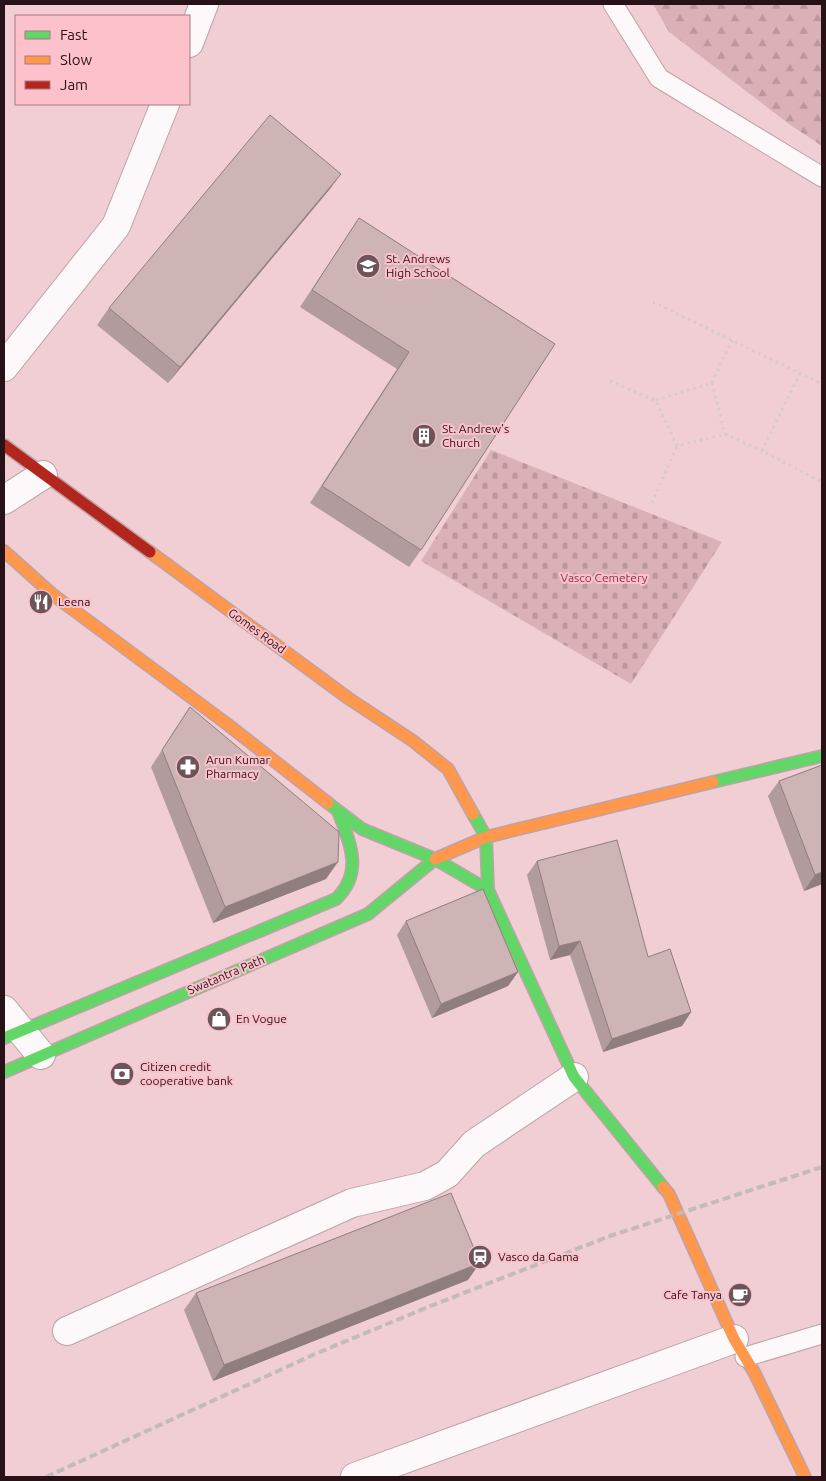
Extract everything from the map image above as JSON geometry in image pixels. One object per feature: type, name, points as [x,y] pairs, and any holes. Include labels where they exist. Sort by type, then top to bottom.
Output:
[{"type":"main road","name":"Gomes Road","points":[[4,445],[348,698],[413,741],[448,769],[486,837]]},
{"type":"main road","points":[[4,551],[52,594],[227,724],[362,829],[435,859],[488,890]]},
{"type":"main road","name":"Swatantra Path","points":[[4,1072],[368,914],[435,859],[486,837],[822,756]]},
{"type":"main road","points":[[9,1026],[341,896],[347,890],[351,881],[353,867],[347,834],[338,811]]},
{"type":"main road","points":[[486,837],[488,890],[574,1077],[669,1194],[740,1348],[754,1372],[805,1477]]},
{"type":"street","points":[[190,40],[204,4]]},
{"type":"street","points":[[4,367],[116,226],[165,105]]},
{"type":"street","points":[[4,500],[43,475]]},
{"type":"street","points":[[9,1026],[41,1055]]},
{"type":"street","points":[[67,1331],[352,1203],[424,1186],[447,1174],[474,1144],[574,1077]]},
{"type":"street","points":[[355,1477],[740,1348]]},
{"type":"street","points":[[395,1477],[456,1442]]},
{"type":"lane","points":[[613,4],[659,78],[822,177]]},
{"type":"lane","points":[[740,1348],[822,1334]]},
{"type":"path","points":[[653,302],[822,384]]},
{"type":"path","points":[[725,434],[712,383],[732,340]]},
{"type":"path","points":[[762,451],[800,374]]},
{"type":"path","points":[[610,381],[656,400],[712,383]]},
{"type":"path","points":[[652,503],[677,446],[656,400]]},
{"type":"path","points":[[677,446],[725,434],[822,482]]},
{"type":"green space","points":[[653,4],[822,4],[822,146],[789,124],[669,32]]},
{"type":"green space","name":"Vasco Cemetery","points":[[491,450],[722,542],[631,684],[421,561]]},
{"type":"building","points":[[270,115],[341,174],[180,367],[109,308]]},
{"type":"building","name":"St. Andrew's Church","points":[[359,218],[555,344],[421,550],[322,486],[409,352],[312,290]]},
{"type":"building","points":[[190,707],[339,832],[338,862],[225,907],[162,750]]},
{"type":"building","points":[[822,765],[822,872],[815,875],[779,781]]},
{"type":"building","points":[[617,840],[648,957],[670,949],[691,1012],[612,1039],[580,941],[559,946],[537,861]]},
{"type":"building","points":[[483,889],[518,972],[441,1004],[406,921]]},
{"type":"building","points":[[451,1193],[480,1263],[224,1365],[196,1293]]},
{"type":"railway","points":[[46,1477],[315,1354],[433,1305],[610,1236],[822,1167]]},
{"type":"traffic: fast","points":[[713,782],[822,756]]},
{"type":"traffic: fast","points":[[328,803],[362,829],[435,859],[488,890]]},
{"type":"traffic: fast","points":[[4,1038],[336,899],[345,889],[352,868],[350,846],[338,811]]},
{"type":"traffic: fast","points":[[473,814],[486,837],[488,890]]},
{"type":"traffic: fast","points":[[4,1072],[368,914],[435,859]]},
{"type":"traffic: fast","points":[[488,890],[574,1077],[663,1187]]},
{"type":"traffic: slow","points":[[4,551],[52,594],[227,724],[328,803]]},
{"type":"traffic: slow","points":[[150,552],[348,698],[413,741],[448,769],[473,814]]},
{"type":"traffic: slow","points":[[435,859],[486,837],[713,782]]},
{"type":"traffic: slow","points":[[663,1187],[669,1194],[734,1339],[754,1372],[805,1477]]},
{"type":"traffic: jam","points":[[4,445],[150,552]]},
{"type":"place","name":"St. Andrews High School","points":[[368,266]]},
{"type":"place","name":"St. Andrew's Church","points":[[424,436]]},
{"type":"place","name":"Leena","points":[[41,602]]},
{"type":"place","name":"Arun Kumar Pharmacy","points":[[188,767]]},
{"type":"place","name":"En Vogue","points":[[219,1019]]},
{"type":"place","name":"Citizen credit cooperative bank","points":[[122,1074]]},
{"type":"place","name":"Vasco da Gama","points":[[480,1257]]},
{"type":"place","name":"Cafe Tanya","points":[[740,1295]]}]
